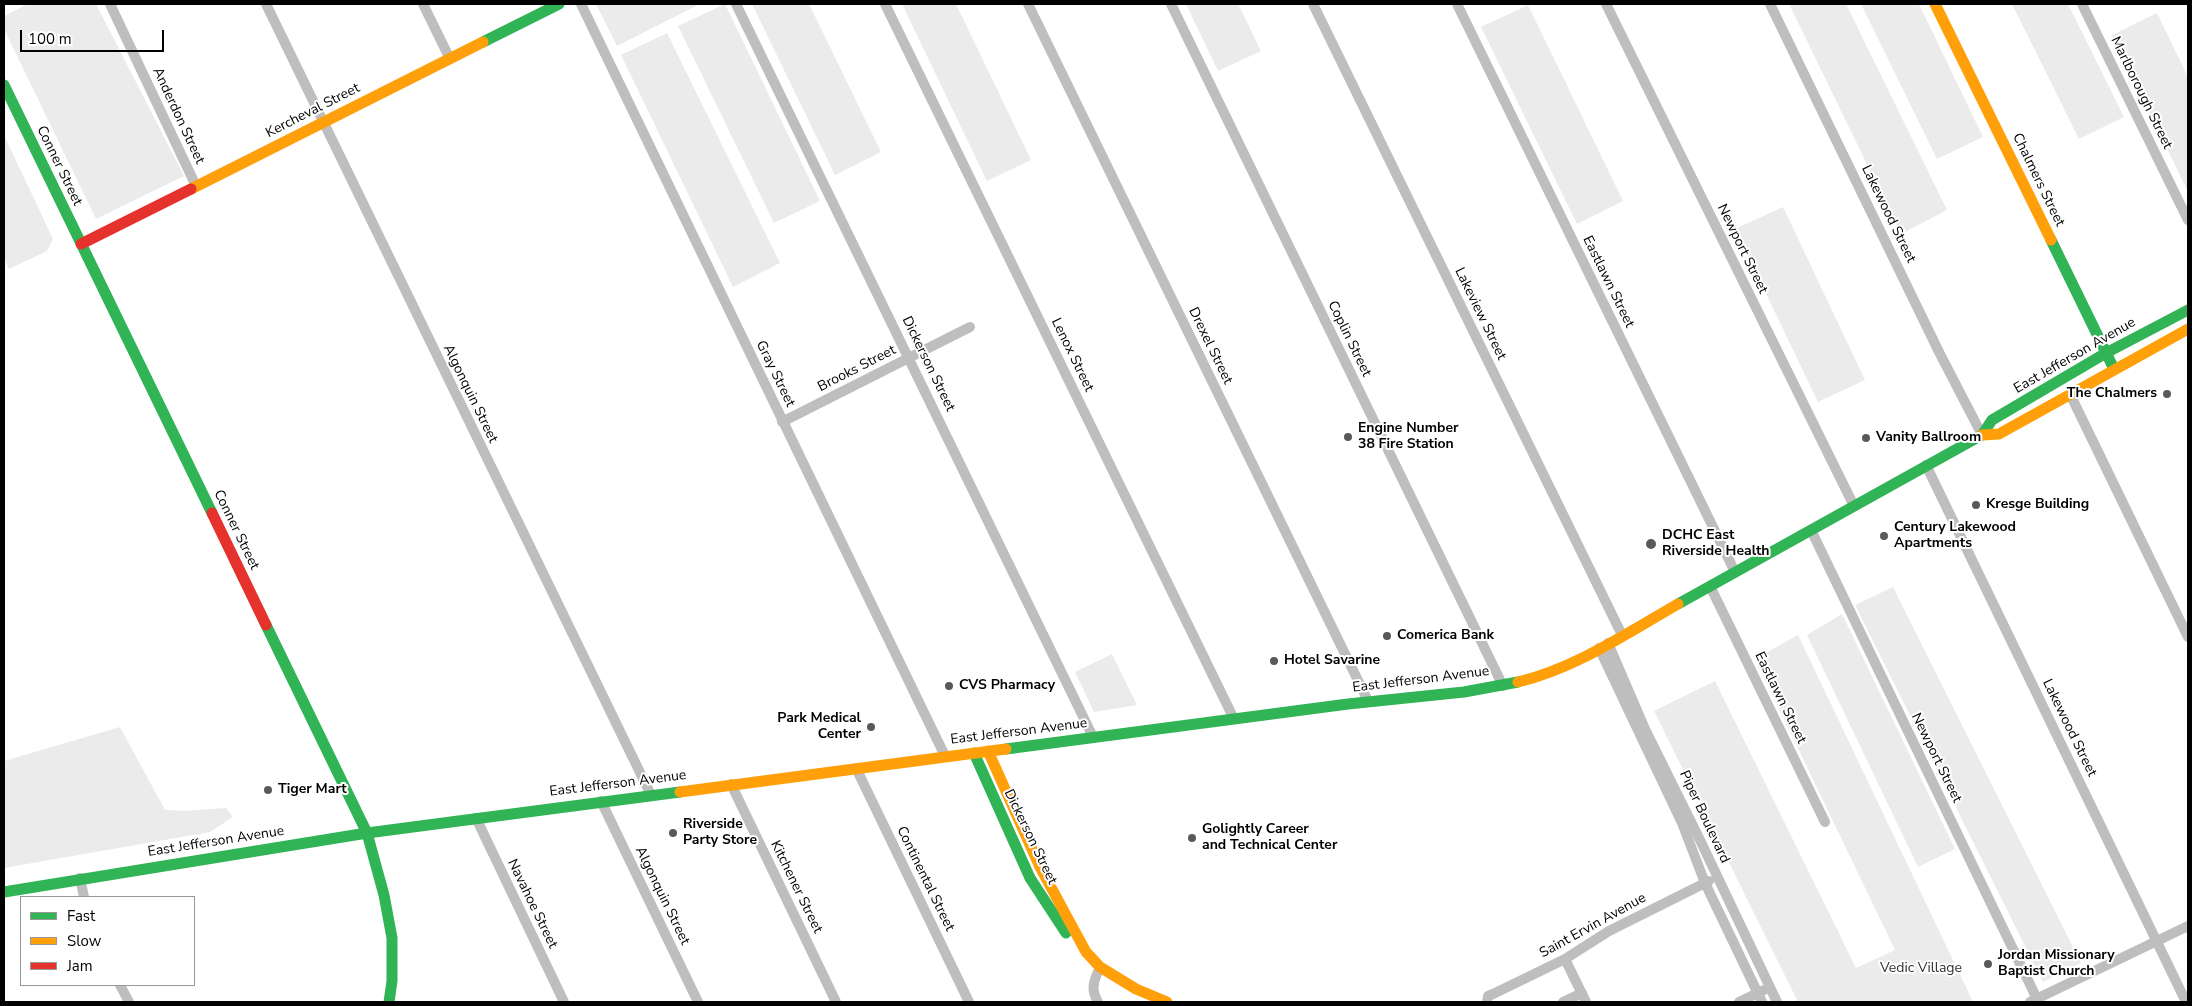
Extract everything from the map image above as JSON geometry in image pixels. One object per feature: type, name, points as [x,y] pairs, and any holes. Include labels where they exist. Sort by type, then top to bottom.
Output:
[{"type":"main road","name":"Kercheval Street","points":[[80,244],[559,4]]},
{"type":"main road","name":"Chalmers Street","points":[[1934,4],[2114,369]]},
{"type":"main road","name":"Conner Street","points":[[4,85],[367,833],[388,913],[392,953],[389,1002]]},
{"type":"main road","name":"East Jefferson Avenue","points":[[4,892],[80,878],[367,833],[476,818],[1234,718],[1503,686],[1553,672],[1622,635],[1982,434],[1992,420],[2106,353],[2188,310]]},
{"type":"main road","name":"East Jefferson Avenue","points":[[1982,434],[1999,434],[2188,329]]},
{"type":"main road","name":"Dickerson Street","points":[[988,751],[1040,868],[1086,952],[1100,967],[1136,989],[1167,1002]]},
{"type":"main road","name":"Dickerson Street","points":[[974,753],[1030,878],[1077,948],[1086,952]]},
{"type":"street","name":"Anderdon Street","points":[[110,4],[196,186]]},
{"type":"street","name":"Algonquin Street","points":[[266,4],[651,795]]},
{"type":"street","points":[[423,4],[450,59]]},
{"type":"street","name":"Gray Street","points":[[581,4],[945,756]]},
{"type":"street","name":"Dickerson Street","points":[[736,4],[1092,737]]},
{"type":"street","name":"Lenox Street","points":[[885,4],[1234,718]]},
{"type":"street","name":"Drexel Street","points":[[1028,4],[1368,701]]},
{"type":"street","name":"Coplin Street","points":[[1171,4],[1503,686]]},
{"type":"street","name":"Lakeview Street","points":[[1313,4],[1622,635]]},
{"type":"street","name":"Eastlawn Street","points":[[1457,4],[1735,572]]},
{"type":"street","name":"Newport Street","points":[[1606,4],[1854,506]]},
{"type":"street","name":"Lakewood Street","points":[[1770,4],[1939,352],[1982,434]]},
{"type":"street","name":"Marlborough Street","points":[[2082,4],[2188,220]]},
{"type":"street","name":"Brooks Street","points":[[782,422],[970,327]]},
{"type":"street","points":[[2070,394],[2188,637]]},
{"type":"street","name":"Lakewood Street","points":[[1926,465],[2186,1002]]},
{"type":"street","name":"Newport Street","points":[[1811,530],[2033,1000]]},
{"type":"street","name":"Eastlawn Street","points":[[1710,586],[1825,822]]},
{"type":"street","name":"Piper Boulevard","points":[[1603,645],[1777,1002]]},
{"type":"street","name":"Piper Boulevard","points":[[1603,645],[1682,824],[1705,883],[1762,1002]]},
{"type":"street","name":"Continental Street","points":[[856,768],[969,1002]]},
{"type":"street","name":"Kitchener Street","points":[[731,784],[836,1002]]},
{"type":"street","name":"Algonquin Street","points":[[601,801],[698,1002]]},
{"type":"street","name":"Navahoe Street","points":[[476,818],[564,1002]]},
{"type":"street","points":[[80,878],[84,896]]},
{"type":"street","name":"Saint Ervin Avenue","points":[[1487,1002],[1488,996],[1565,959],[1609,931],[1717,878]]},
{"type":"street","points":[[2033,1000],[2188,926]]},
{"type":"street","points":[[1563,1002],[1584,998],[1565,959]]},
{"type":"street","points":[[1098,1002],[1094,995],[1093,982],[1100,967]]},
{"type":"street","points":[[121,986],[129,1002]]},
{"type":"street","points":[[1738,1002],[1769,988]]},
{"type":"green space","points":[[28,4],[96,4],[184,176],[96,219],[4,29],[4,16]]},
{"type":"green space","points":[[596,4],[700,4],[617,46]]},
{"type":"green space","points":[[725,4],[820,201],[774,223],[678,26]]},
{"type":"green space","points":[[752,4],[809,4],[881,152],[835,175]]},
{"type":"green space","points":[[902,4],[956,4],[1031,160],[987,181]]},
{"type":"green space","points":[[1186,4],[1238,4],[1261,51],[1218,71]]},
{"type":"green space","points":[[1789,4],[1846,4],[1947,210],[1901,234]]},
{"type":"green space","points":[[1861,4],[1919,4],[1983,137],[1937,159]]},
{"type":"green space","points":[[2012,4],[2068,4],[2124,117],[2079,139]]},
{"type":"green space","points":[[1528,5],[1623,201],[1577,224],[1481,27]]},
{"type":"green space","points":[[2157,13],[2188,77],[2188,192],[2112,35]]},
{"type":"green space","points":[[667,33],[780,263],[733,287],[621,55]]},
{"type":"green space","points":[[4,135],[53,239],[47,251],[9,269],[4,258]]},
{"type":"green space","points":[[1783,207],[1865,380],[1818,402],[1735,229]]},
{"type":"green space","points":[[1893,587],[2081,963],[2043,982],[1855,605]]},
{"type":"green space","points":[[1842,614],[1955,849],[1918,867],[1807,635]]},
{"type":"green space","name":"Vedic Village","points":[[1798,635],[1973,1002],[1798,1002],[1654,711],[1715,681],[1856,968],[1895,950],[1755,659]]},
{"type":"green space","points":[[1112,654],[1137,705],[1094,712],[1075,672]]},
{"type":"green space","points":[[120,727],[165,810],[184,811],[226,808],[233,817],[210,832],[4,868],[4,761]]},
{"type":"traffic: fast","points":[[483,42],[559,4]]},
{"type":"traffic: fast","points":[[4,85],[212,513]]},
{"type":"traffic: fast","points":[[2051,240],[2114,369]]},
{"type":"traffic: fast","points":[[1678,604],[1982,435],[1992,420],[2106,353],[2188,310]]},
{"type":"traffic: fast","points":[[266,625],[367,833],[384,895],[392,938],[392,981],[389,1002]]},
{"type":"traffic: fast","points":[[1006,749],[1348,704],[1464,692],[1518,682]]},
{"type":"traffic: fast","points":[[974,753],[1030,878],[1066,933]]},
{"type":"traffic: fast","points":[[4,892],[367,833],[680,792]]},
{"type":"traffic: slow","points":[[1935,4],[2051,240]]},
{"type":"traffic: slow","points":[[191,189],[483,42]]},
{"type":"traffic: slow","points":[[1982,435],[1999,434],[2188,329]]},
{"type":"traffic: slow","points":[[1518,682],[1539,676],[1581,659],[1678,604]]},
{"type":"traffic: slow","points":[[680,792],[1006,749]]},
{"type":"traffic: slow","points":[[988,751],[1040,867],[1086,952],[1100,967],[1136,989],[1167,1002]]},
{"type":"traffic: jam","points":[[81,244],[191,189]]},
{"type":"traffic: jam","points":[[212,513],[266,625]]},
{"type":"place","name":"The Chalmers","points":[[2167,394]]},
{"type":"place","name":"Engine Number 38 Fire Station","points":[[1348,437]]},
{"type":"place","name":"Vanity Ballroom","points":[[1866,438]]},
{"type":"place","name":"Kresge Building","points":[[1976,505]]},
{"type":"place","name":"Century Lakewood Apartments","points":[[1884,536]]},
{"type":"place","name":"DCHC East Riverside Health","points":[[1651,544]]},
{"type":"place","name":"Comerica Bank","points":[[1387,636]]},
{"type":"place","name":"Hotel Savarine","points":[[1274,661]]},
{"type":"place","name":"CVS Pharmacy","points":[[949,686]]},
{"type":"place","name":"Park Medical Center","points":[[871,727]]},
{"type":"place","name":"Tiger Mart","points":[[268,790]]},
{"type":"place","name":"Riverside Party Store","points":[[673,833]]},
{"type":"place","name":"Golightly Career and Technical Center","points":[[1192,838]]},
{"type":"place","name":"Jordan Missionary Baptist Church","points":[[1988,964]]}]
